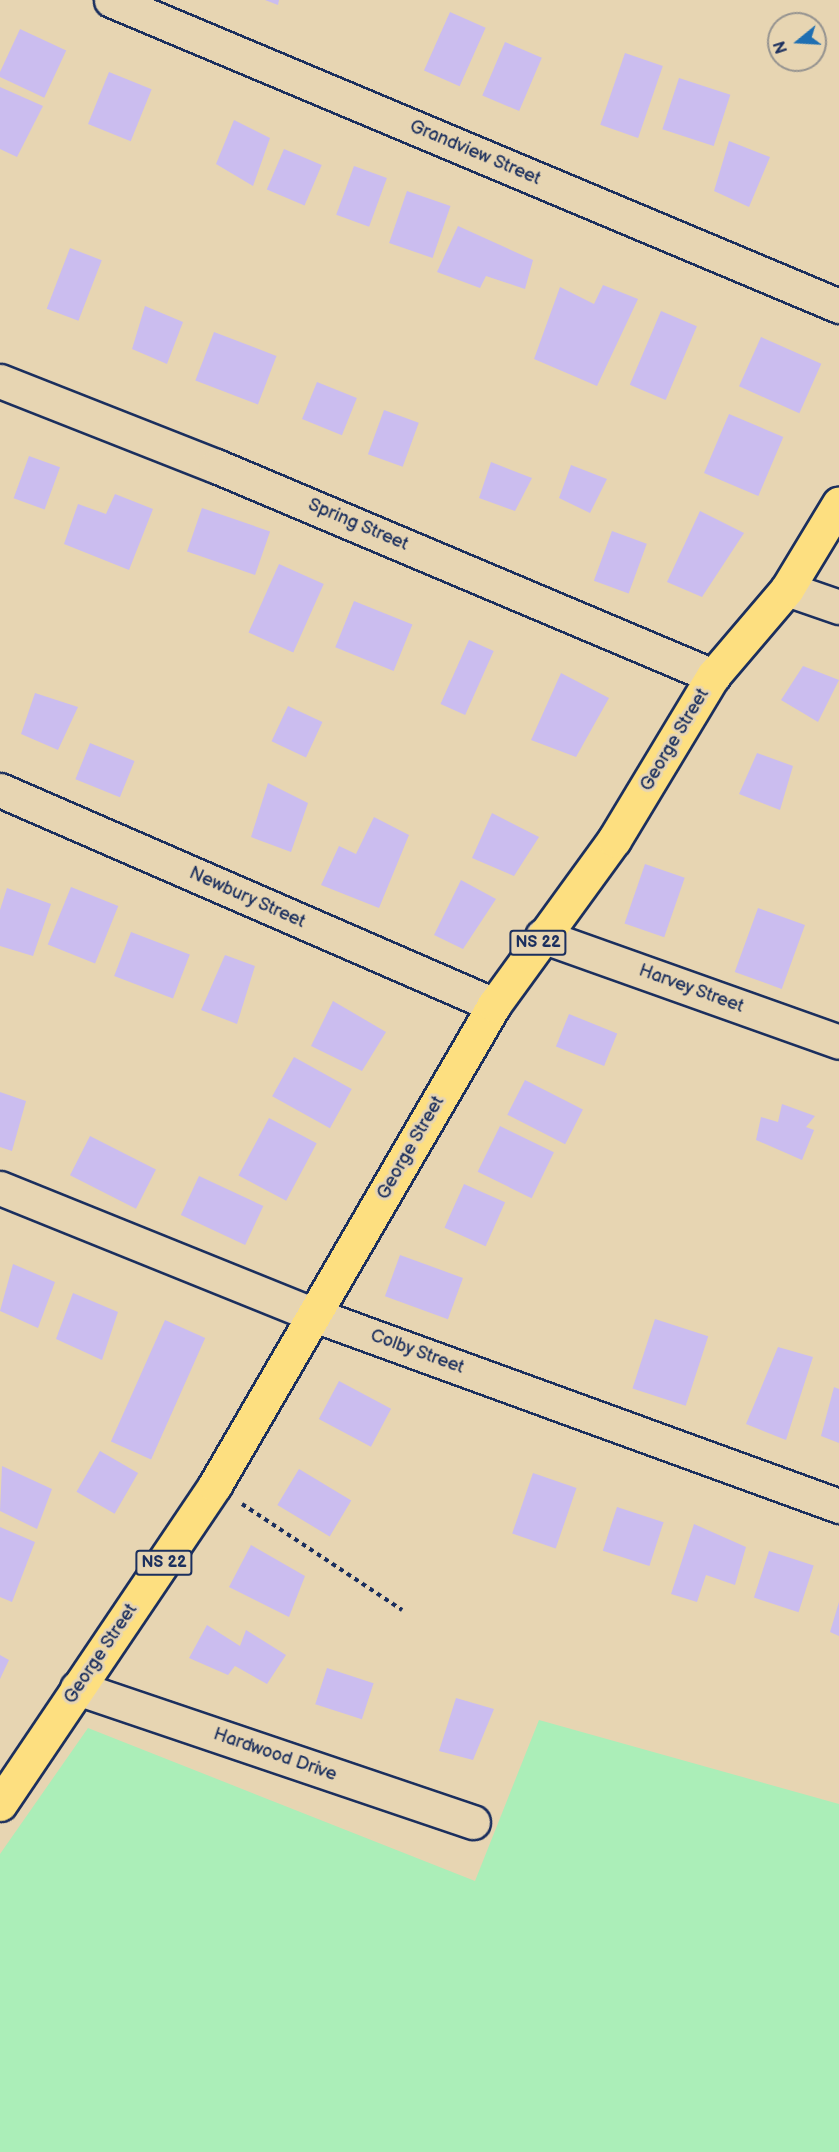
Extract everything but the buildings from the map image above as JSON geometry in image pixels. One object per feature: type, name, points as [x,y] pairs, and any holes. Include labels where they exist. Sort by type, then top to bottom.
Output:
[{"type":"main road","name":"George Street","points":[[0,1804],[214,1485],[317,1316],[494,1005],[614,840],[713,676],[788,589],[839,503]]},
{"type":"street","name":"Grandview Street","points":[[111,0],[839,306]]},
{"type":"street","name":"Spring Street","points":[[0,381],[227,470],[713,676]]},
{"type":"street","points":[[788,589],[839,607]]},
{"type":"street","name":"Newbury Street","points":[[0,790],[494,1005]]},
{"type":"street","name":"Harvey Street","points":[[542,936],[839,1042]]},
{"type":"street","name":"Colby Street","points":[[0,1188],[317,1316],[839,1506]]},
{"type":"street","name":"Hardwood Drive","points":[[77,1688],[472,1822]]},
{"type":"path","points":[[214,1485],[402,1610]]},
{"type":"green space","points":[[539,1720],[839,1804],[839,2152],[0,2152],[0,1854],[88,1728],[475,1881]]}]
